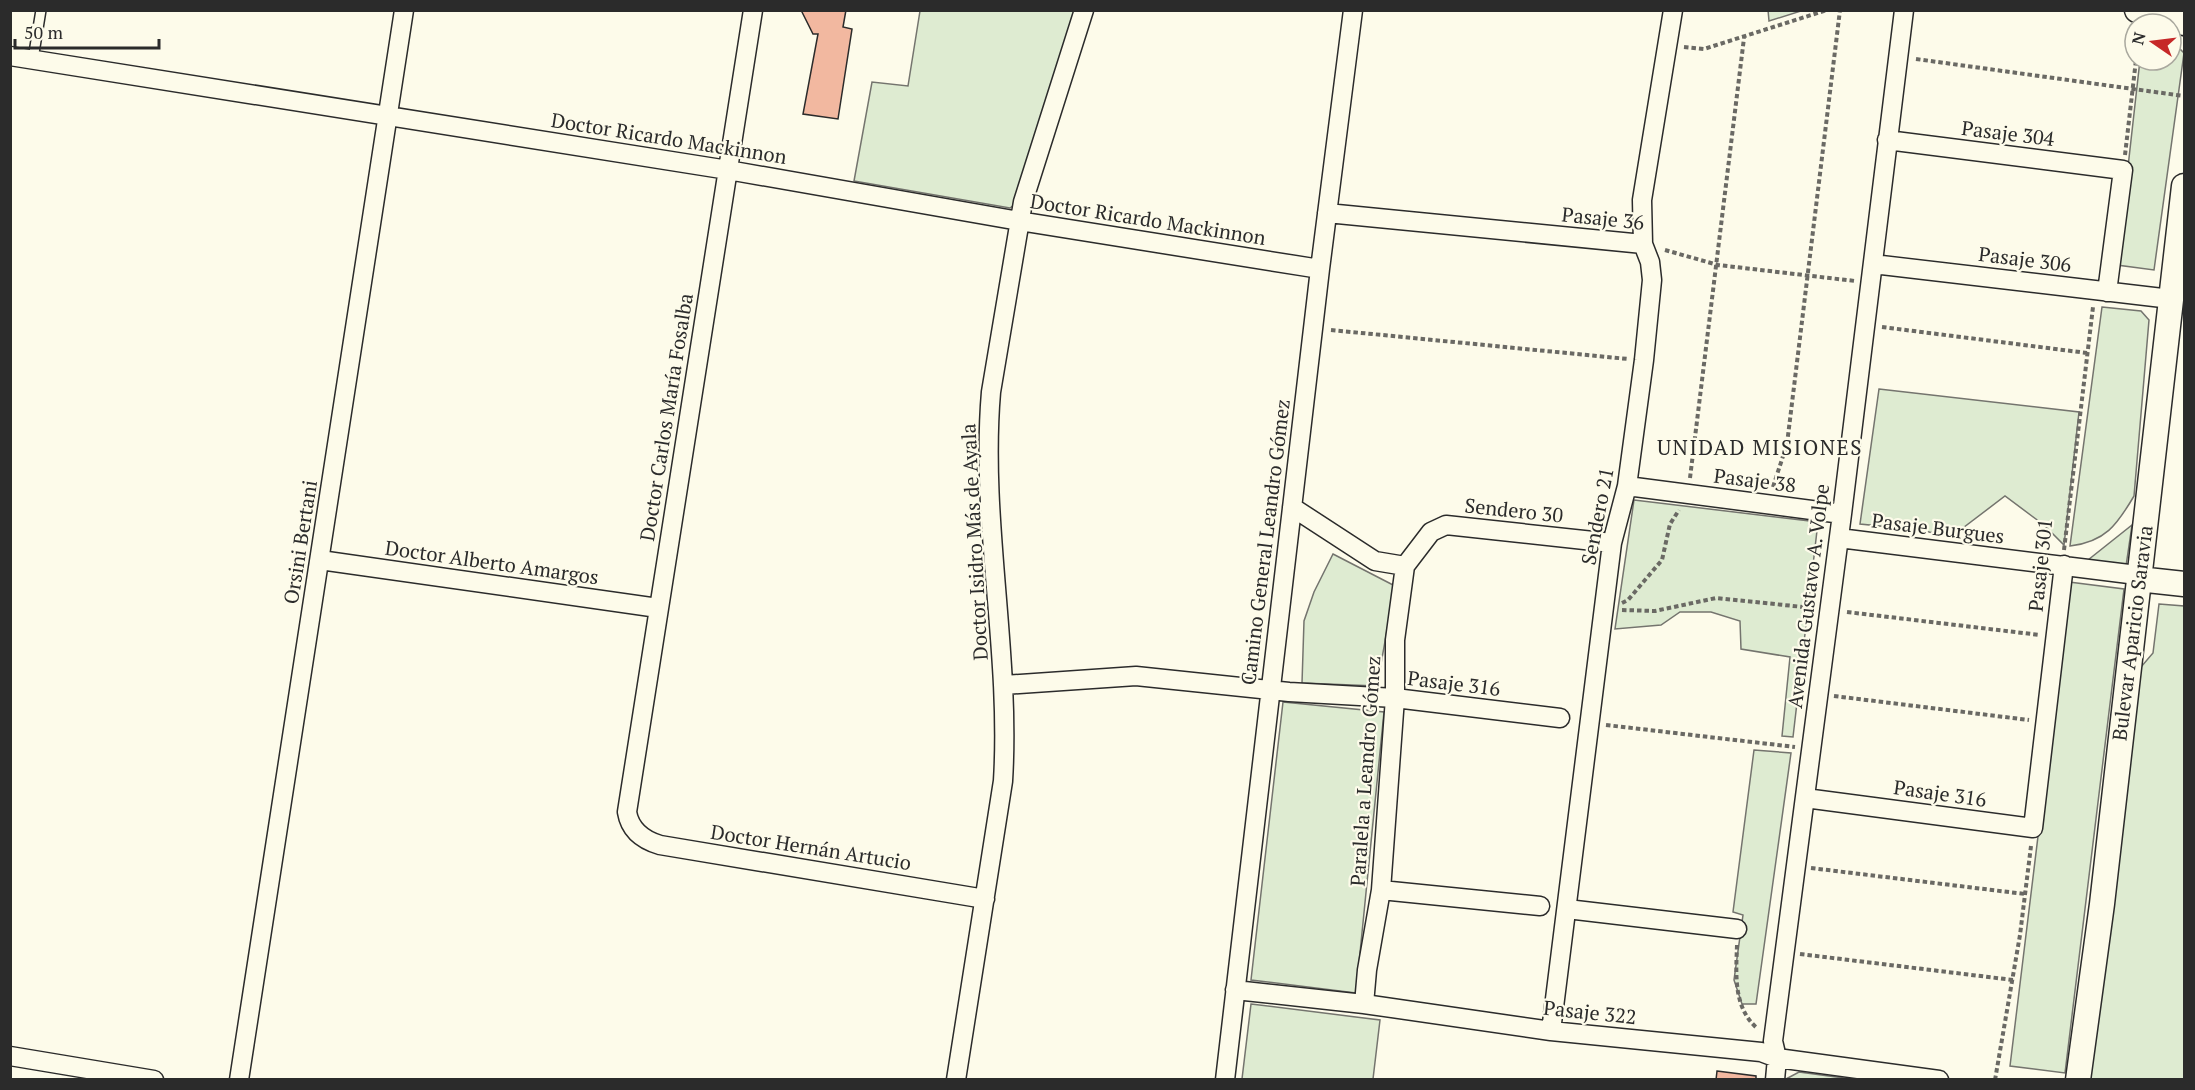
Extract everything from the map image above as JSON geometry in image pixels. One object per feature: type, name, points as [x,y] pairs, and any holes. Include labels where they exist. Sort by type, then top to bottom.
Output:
[{"type":"street","name":"Orsini Bertani","points":[[239,1080],[404,10]]},
{"type":"street","name":"Doctor Carlos María Fosalba","points":[[633,830],[627,812],[753,10]]},
{"type":"street","name":"Doctor Isidro Más de Ayala","points":[[956,1080],[1003,781],[1006,713],[991,510],[989,420],[1019,221],[1084,10]]},
{"type":"street","name":"Camino General Leandro Gómez","points":[[1225,1080],[1320,270],[1353,10]]},
{"type":"street","name":"Sendero 21","points":[[1551,1031],[1612,543],[1627,486],[1644,360],[1652,280],[1650,262],[1643,244],[1642,200],[1665,44],[1673,10]]},
{"type":"street","name":"Avenida Gustavo A. Volpe","points":[[1775,1080],[1775,1049],[1784,952],[1839,538],[1904,10]]},
{"type":"street","points":[[2137,10],[2184,23]]},
{"type":"street","name":"Doctor Ricardo Mackinnon","points":[[10,56],[728,170],[1019,221],[1320,270]]},
{"type":"street","name":"Pasaje 304","points":[[1887,140],[2123,170]]},
{"type":"street","points":[[2107,292],[2123,170]]},
{"type":"street","name":"Bulevar Aparicio Saravia","points":[[2078,1080],[2102,904],[2184,186]]},
{"type":"street","name":"Pasaje 36","points":[[1327,213],[1643,244]]},
{"type":"street","name":"Pasaje 306","points":[[1872,273],[2171,299]]},
{"type":"street","name":"Pasaje 38","points":[[1627,486],[1842,514]]},
{"type":"street","points":[[1292,507],[1375,561],[1404,566]]},
{"type":"street","name":"Sendero 30","points":[[1419,546],[1431,532],[1446,525],[1612,543]]},
{"type":"street","name":"Pasaje Burgues","points":[[1839,538],[2064,565],[2129,574],[2138,579]]},
{"type":"street","name":"Paralela a Leandro Gómez","points":[[1364,1004],[1367,970],[1381,890],[1395,698],[1395,640],[1404,566],[1419,546]]},
{"type":"street","name":"Doctor Alberto Amargos","points":[[320,560],[658,608]]},
{"type":"street","name":"Pasaje 301","points":[[2033,828],[2064,565]]},
{"type":"street","points":[[2138,579],[2184,584]]},
{"type":"street","name":"Pasaje 316","points":[[1004,685],[1136,676],[1270,690],[1395,698],[1560,718]]},
{"type":"street","name":"Pasaje 316","points":[[1804,798],[2033,828]]},
{"type":"street","name":"Doctor Hernán Artucio","points":[[633,830],[660,845],[985,899]]},
{"type":"street","points":[[1381,890],[1540,906]]},
{"type":"street","points":[[1567,909],[1737,929]]},
{"type":"street","name":"Pasaje 322","points":[[1235,990],[1364,1004],[1551,1031],[1761,1052],[1775,1049],[1939,1080]]},
{"type":"street","points":[[10,1056],[94,1074],[154,1080]]},
{"type":"lane","points":[[33,59],[41,10]]},
{"type":"path","points":[[1665,44],[1704,50],[1827,10]]},
{"type":"path","points":[[1767,504],[1787,444],[1840,10]]},
{"type":"path","points":[[1605,610],[1628,600],[1662,560],[1670,524],[1688,494],[1718,265],[1744,38]]},
{"type":"path","points":[[1898,56],[2184,96]]},
{"type":"path","points":[[2123,170],[2135,72]]},
{"type":"path","name":"Pasaje 36","points":[[1643,244],[1718,265],[1807,275],[1872,273]]},
{"type":"path","name":"Pasaje 301","points":[[2064,565],[2093,307],[2107,292]]},
{"type":"path","points":[[1866,324],[2087,353]]},
{"type":"path","points":[[1313,329],[1644,360]]},
{"type":"path","points":[[1605,610],[1655,611],[1716,598],[2055,637]]},
{"type":"path","points":[[1818,694],[2046,722]]},
{"type":"path","points":[[1590,723],[1811,749]]},
{"type":"path","points":[[1995,1080],[2013,980],[2033,828]]},
{"type":"path","points":[[1796,867],[2025,894]]},
{"type":"path","points":[[1737,929],[1736,986],[1746,1019],[1775,1049]]},
{"type":"path","points":[[1784,952],[2013,980]]},
{"type":"green space","points":[[1768,10],[1801,10],[1801,11],[1769,21]]},
{"type":"green space","points":[[920,11],[1077,11],[1014,205],[1010,208],[854,181],[872,82],[908,86]]},
{"type":"green space","points":[[2139,72],[2181,72],[2154,270],[2117,265]]},
{"type":"green space","points":[[2102,307],[2141,311],[2149,320],[2134,496],[2116,524],[2109,530],[2092,541],[2070,546]]},
{"type":"green space","points":[[1879,389],[2079,412],[2064,545],[2044,525],[2005,496],[1951,537],[1920,530],[1860,524]]},
{"type":"green space","points":[[1634,500],[1818,522],[1793,737],[1782,736],[1790,657],[1741,649],[1740,621],[1711,612],[1680,612],[1661,625],[1615,629]]},
{"type":"green space","points":[[2132,525],[2126,566],[2088,560]]},
{"type":"green space","points":[[1333,554],[1395,586],[1377,686],[1302,683],[1304,621],[1314,592]]},
{"type":"green space","points":[[2069,582],[2124,589],[2065,1073],[2010,1066]]},
{"type":"green space","points":[[2159,604],[2184,606],[2184,1079],[2088,1080],[2141,667],[2153,653]]},
{"type":"green space","points":[[1283,702],[1384,712],[1356,993],[1251,980]]},
{"type":"green space","points":[[1754,750],[1791,753],[1756,1004],[1742,1004],[1734,980],[1743,915],[1733,912]]},
{"type":"green space","points":[[1251,1004],[1380,1020],[1373,1079],[1242,1079]]},
{"type":"green space","points":[[1799,1072],[1851,1079],[1786,1079]]},
{"type":"building","points":[[801,10],[846,10],[843,27],[852,29],[838,119],[803,114],[818,34],[813,34]]},
{"type":"building","points":[[1717,1071],[1756,1076],[1756,1080],[1716,1080]]},
{"type":"district","name":"UNIDAD MISIONES","points":[[1760,447]]}]
